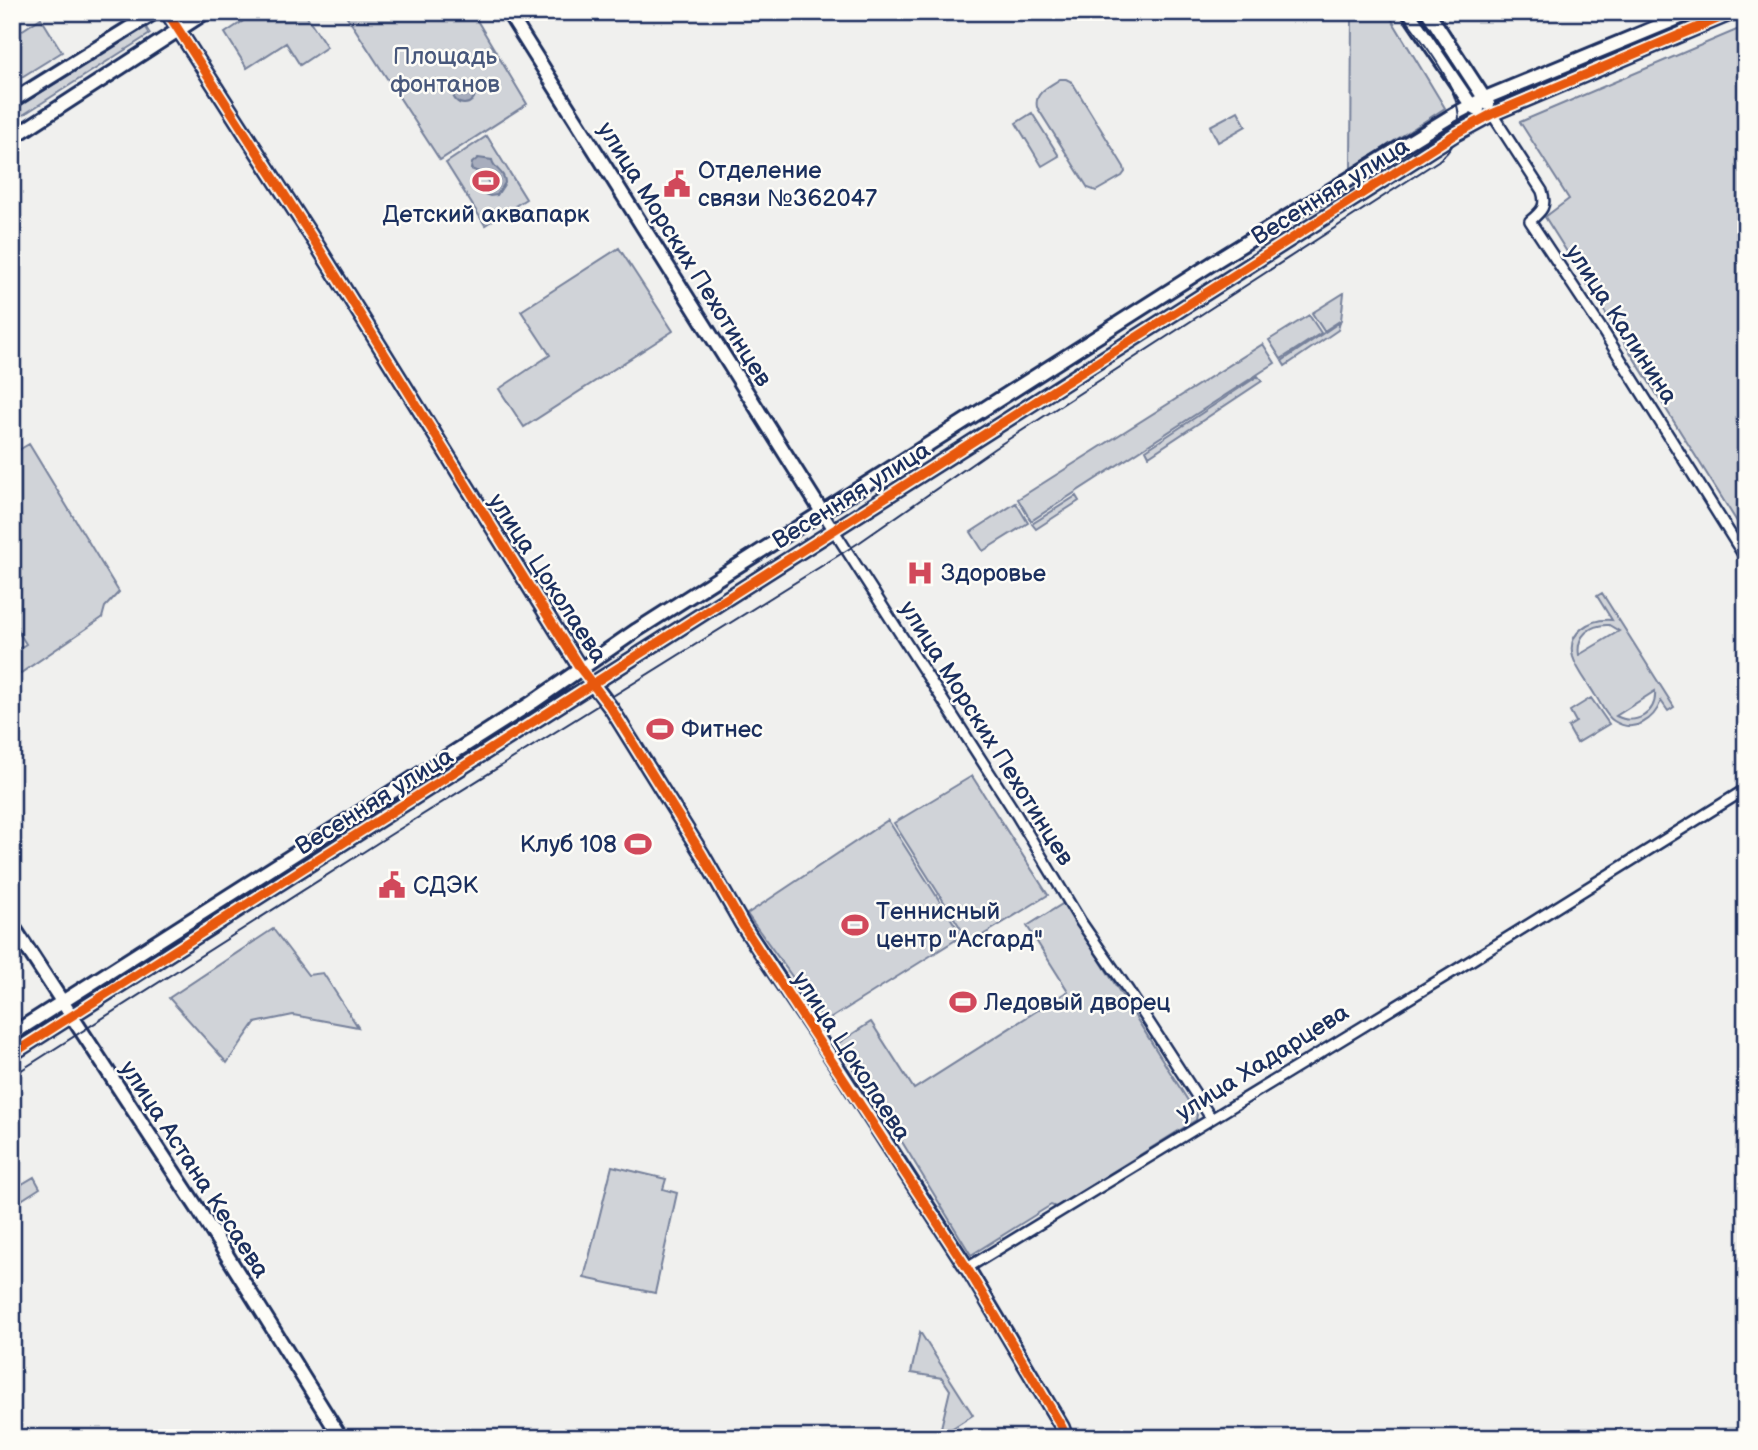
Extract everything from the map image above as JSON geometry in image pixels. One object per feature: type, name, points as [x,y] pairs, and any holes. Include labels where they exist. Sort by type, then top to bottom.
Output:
[{"type":"street","points":[[12,101],[155,12]]},
{"type":"street","name":"улица Цоколаева","points":[[167,12],[287,197],[580,668],[611,708],[742,924],[967,1268]]},
{"type":"street","points":[[12,138],[206,12]]},
{"type":"street","name":"улица Морских Пехотинцев","points":[[509,12],[822,512],[1016,814],[1081,922],[1211,1118]]},
{"type":"street","points":[[1409,12],[1471,105],[1492,114]]},
{"type":"street","name":"улица Калинина","points":[[1428,12],[1542,191],[1545,200],[1542,211],[1530,221],[1603,331],[1746,559]]},
{"type":"street","name":"Весенняя улица","points":[[12,1034],[1216,261],[1471,105],[1693,12]]},
{"type":"street","name":"Весенняя улица","points":[[12,1054],[1457,133],[1492,114],[1734,12]]},
{"type":"street","name":"улица Хадарцева","points":[[967,1268],[1459,968],[1746,789]]},
{"type":"street","name":"улица Астана Кесаева","points":[[12,925],[198,1209],[341,1438]]},
{"type":"street","points":[[967,1268],[1066,1438]]},
{"type":"green space","points":[[257,12],[304,12],[327,47],[300,65],[286,43],[247,68],[225,33]]},
{"type":"green space","name":"Площадь фонтанов","points":[[344,12],[472,12],[527,104],[440,160]]},
{"type":"green space","points":[[1352,12],[1387,12],[1445,108],[1351,169]]},
{"type":"green space","points":[[41,18],[62,52],[12,83],[12,37]]},
{"type":"green space","points":[[145,26],[150,34],[12,122],[12,111]]},
{"type":"green space","points":[[1746,26],[1746,536],[1545,217],[1569,199],[1520,122]]},
{"type":"green space","points":[[1060,79],[1072,82],[1124,167],[1122,176],[1096,191],[1088,188],[1037,107],[1040,94]]},
{"type":"green space","points":[[1238,111],[1246,126],[1218,142],[1210,126]]},
{"type":"green space","points":[[1032,113],[1059,156],[1042,166],[1016,123]]},
{"type":"green space","name":"Детский аквапарк","points":[[487,136],[526,199],[485,225],[446,163]]},
{"type":"green space","points":[[619,248],[673,331],[524,427],[499,389],[550,355],[521,311]]},
{"type":"green space","points":[[1344,293],[1341,320],[1324,331],[1312,313]]},
{"type":"green space","points":[[1309,315],[1321,333],[1281,359],[1269,340]]},
{"type":"green space","points":[[1340,322],[1338,330],[1285,366],[1282,361]]},
{"type":"green space","points":[[1263,344],[1275,363],[1031,521],[1018,499]]},
{"type":"green space","points":[[1258,376],[1262,381],[1149,456],[1146,450]]},
{"type":"green space","points":[[29,444],[119,592],[105,607],[102,618],[12,679],[12,653],[26,644],[12,622],[12,454]]},
{"type":"green space","points":[[1076,496],[1079,501],[1036,529],[1032,524]]},
{"type":"green space","points":[[1016,503],[1028,523],[983,551],[971,532]]},
{"type":"green space","points":[[1602,593],[1674,707],[1668,711],[1661,701],[1654,714],[1642,723],[1621,725],[1608,716],[1580,672],[1573,657],[1573,640],[1582,628],[1589,624],[1612,620],[1597,596]],"holes":[[[1609,625],[1619,631],[1579,655],[1580,642],[1586,632]],[[1655,691],[1652,706],[1643,716],[1630,720],[1616,716]]]},
{"type":"green space","points":[[1591,698],[1609,724],[1577,743],[1568,727],[1576,722],[1570,711]]},
{"type":"green space","points":[[972,776],[1048,895],[970,943],[894,823]]},
{"type":"green space","name":"Теннисный центр \"Асгард\"","points":[[888,820],[962,936],[825,1022],[747,914]]},
{"type":"green space","points":[[1064,903],[1197,1115],[1196,1120],[1056,1207],[1051,1205],[971,1255],[896,1132],[837,1044],[871,1022],[914,1089],[1068,991],[1027,926]]},
{"type":"green space","points":[[273,929],[308,975],[323,973],[358,1027],[293,1015],[255,1023],[227,1063],[169,998]]},
{"type":"green space","points":[[612,1166],[666,1179],[663,1189],[677,1193],[655,1293],[584,1278]]},
{"type":"green space","points":[[34,1177],[40,1188],[12,1206],[12,1190]]},
{"type":"green space","points":[[920,1332],[973,1415],[937,1438],[932,1438],[940,1432],[950,1390],[942,1378],[911,1373]]},
{"type":"water","points":[[464,82],[472,85],[475,93],[472,101],[464,104],[456,101],[453,93],[456,85]]},
{"type":"water","points":[[478,158],[492,160],[503,176],[505,183],[497,195],[490,196],[479,192],[480,188],[487,187],[489,183],[484,174],[471,169],[472,163]]},
{"type":"tram line","points":[[12,1076],[390,835],[860,542],[995,448],[1438,161],[1453,144],[1459,125],[1457,106],[1439,65],[1401,12]]},
{"type":"cycle path","points":[[167,12],[315,242],[580,668],[611,708],[742,924],[967,1268],[1066,1438]]},
{"type":"cycle path","points":[[12,1054],[1457,133],[1492,114],[1734,12]]},
{"type":"place","name":"Детский аквапарк","points":[[486,181]]},
{"type":"place","name":"Отделение связи №362047","points":[[677,184]]},
{"type":"place","name":"Здоровье","points":[[920,573]]},
{"type":"place","name":"Фитнес","points":[[660,729]]},
{"type":"place","name":"Клуб 108","points":[[638,844]]},
{"type":"place","name":"СДЭК","points":[[392,885]]},
{"type":"place","name":"Теннисный центр \"Асгард\"","points":[[855,925]]},
{"type":"place","name":"Ледовый дворец","points":[[963,1002]]}]
